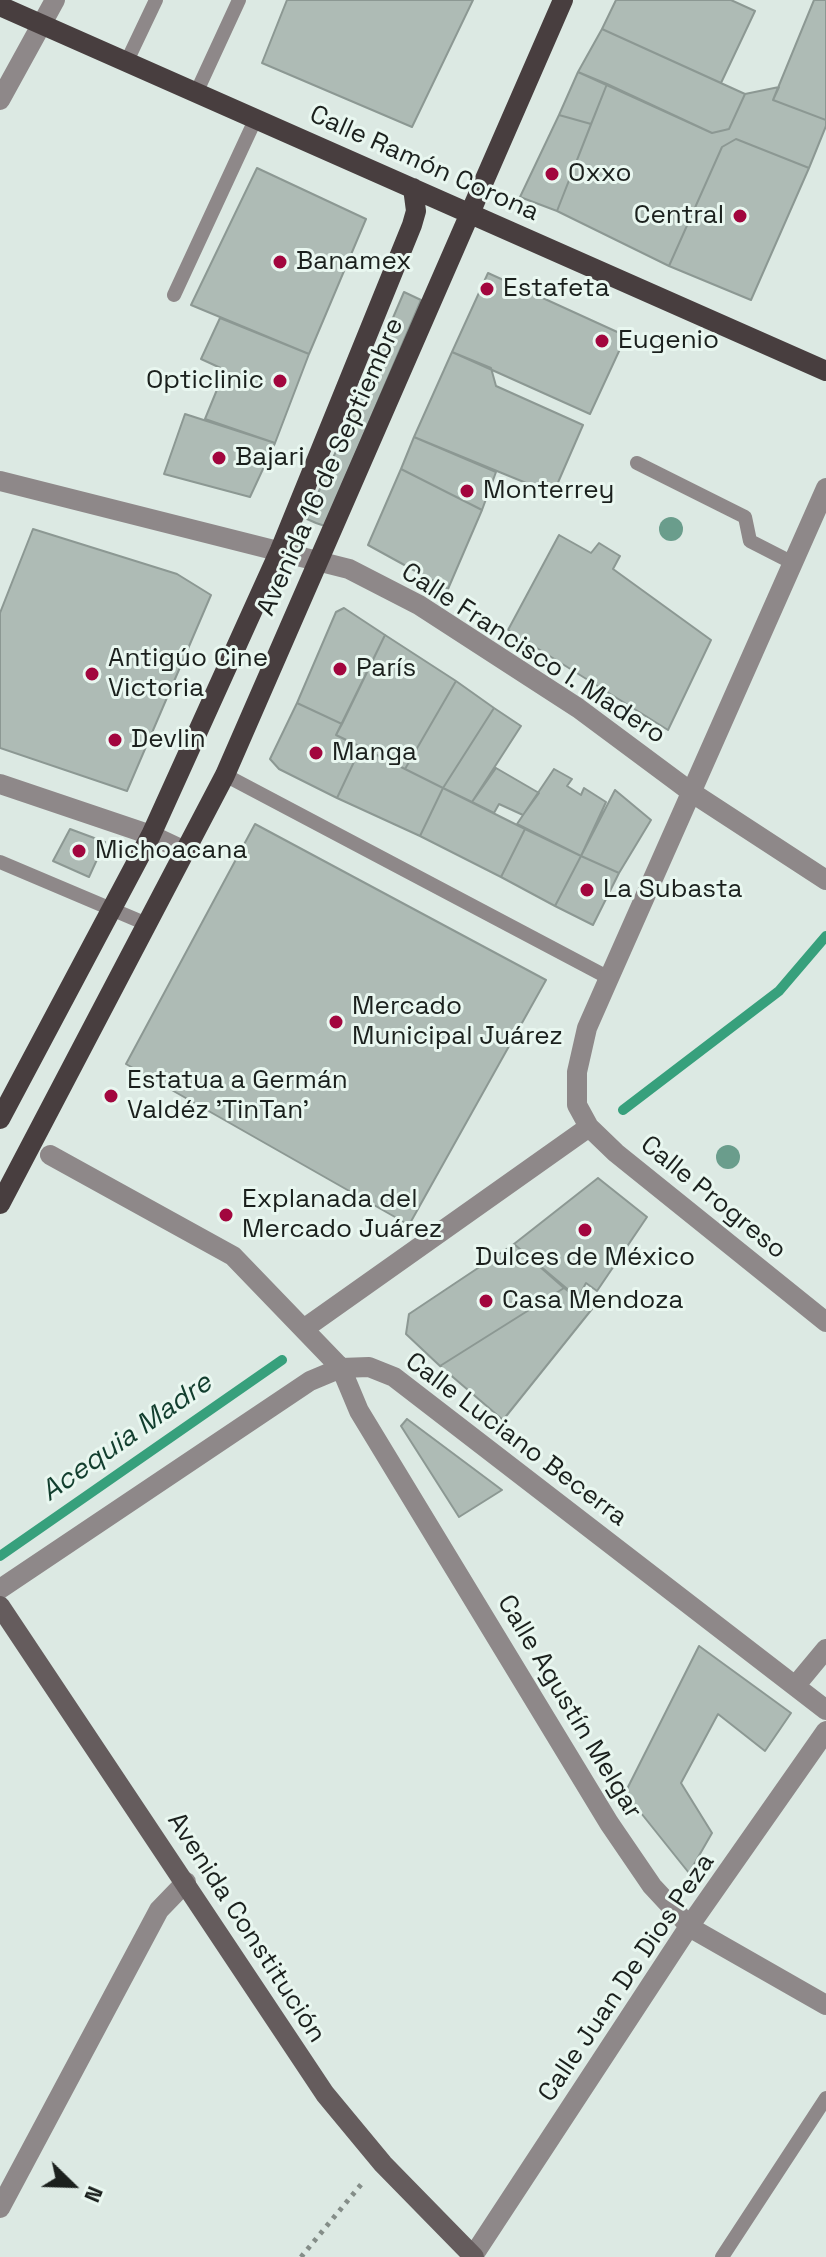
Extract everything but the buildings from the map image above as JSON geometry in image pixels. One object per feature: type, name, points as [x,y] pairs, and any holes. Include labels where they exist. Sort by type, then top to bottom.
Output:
[{"type":"main road","name":"Avenida 16 de Septiembre","points":[[0,1204],[225,775],[563,0]]},
{"type":"main road","name":"Calle Ramón Corona","points":[[0,6],[826,371]]},
{"type":"main road","name":"Avenida 16 de Septiembre","points":[[0,1119],[151,835],[280,550],[412,225],[416,211],[413,188]]},
{"type":"street","points":[[0,100],[55,0]]},
{"type":"street","name":"Calle Francisco I. Madero","points":[[0,481],[349,569],[419,605],[578,708],[691,792],[822,878]]},
{"type":"street","points":[[609,978],[826,488]]},
{"type":"street","points":[[0,784],[151,835],[187,852]]},
{"type":"street","name":"Calle Progreso","points":[[609,978],[587,1028],[577,1072],[577,1105],[589,1127],[616,1153],[826,1322]]},
{"type":"street","points":[[305,1328],[589,1127]]},
{"type":"street","points":[[0,1589],[310,1381],[341,1368],[233,1256],[50,1155]]},
{"type":"street","name":"Calle Luciano Becerra","points":[[341,1368],[369,1367],[394,1377],[826,1710]]},
{"type":"street","name":"Calle Agustín Melgar","points":[[341,1368],[359,1411],[609,1823],[652,1886],[691,1928],[826,2005]]},
{"type":"street","name":"Avenida Constitución","points":[[0,1606],[325,2094],[383,2164],[474,2256]]},
{"type":"street","points":[[796,1685],[826,1649]]},
{"type":"street","name":"Calle Juan De Dios Peza","points":[[474,2256],[691,1928],[826,1731]]},
{"type":"street","points":[[0,2208],[159,1910],[186,1882]]},
{"type":"lane","points":[[127,61],[156,0]]},
{"type":"lane","points":[[197,91],[239,0]]},
{"type":"lane","points":[[174,295],[256,118]]},
{"type":"lane","points":[[637,463],[745,517],[750,541],[793,563]]},
{"type":"lane","points":[[225,775],[609,978]]},
{"type":"lane","points":[[0,862],[113,907],[149,925]]},
{"type":"lane","points":[[722,2257],[826,2098]]},
{"type":"path","points":[[301,2257],[351,2192],[383,2164]]},
{"type":"waterway","points":[[623,1110],[779,991],[826,936]]},
{"type":"waterway","name":"Acequia Madre","points":[[0,1556],[282,1360]]},
{"type":"place","name":"Oxxo","points":[[552,174]]},
{"type":"place","name":"Central","points":[[740,216]]},
{"type":"place","name":"Banamex","points":[[280,262]]},
{"type":"place","name":"Estafeta","points":[[487,289]]},
{"type":"place","name":"Eugenio","points":[[602,341]]},
{"type":"place","name":"Opticlinic","points":[[280,381]]},
{"type":"place","name":"Bajari","points":[[219,458]]},
{"type":"place","name":"Monterrey","points":[[467,491]]},
{"type":"place","name":"París","points":[[340,669]]},
{"type":"place","name":"Antigúo Cine Victoria","points":[[92,674]]},
{"type":"place","name":"Devlin","points":[[115,740]]},
{"type":"place","name":"Manga","points":[[316,753]]},
{"type":"place","name":"Michoacana","points":[[79,851]]},
{"type":"place","name":"La Subasta","points":[[587,890]]},
{"type":"place","name":"Mercado Municipal Juárez","points":[[336,1022]]},
{"type":"place","name":"Estatua a Germán Valdéz 'TinTan'","points":[[111,1096]]},
{"type":"place","name":"Explanada del Mercado Juárez","points":[[226,1215]]},
{"type":"place","name":"Dulces de México","points":[[585,1230]]},
{"type":"place","name":"Casa Mendoza","points":[[486,1301]]}]
